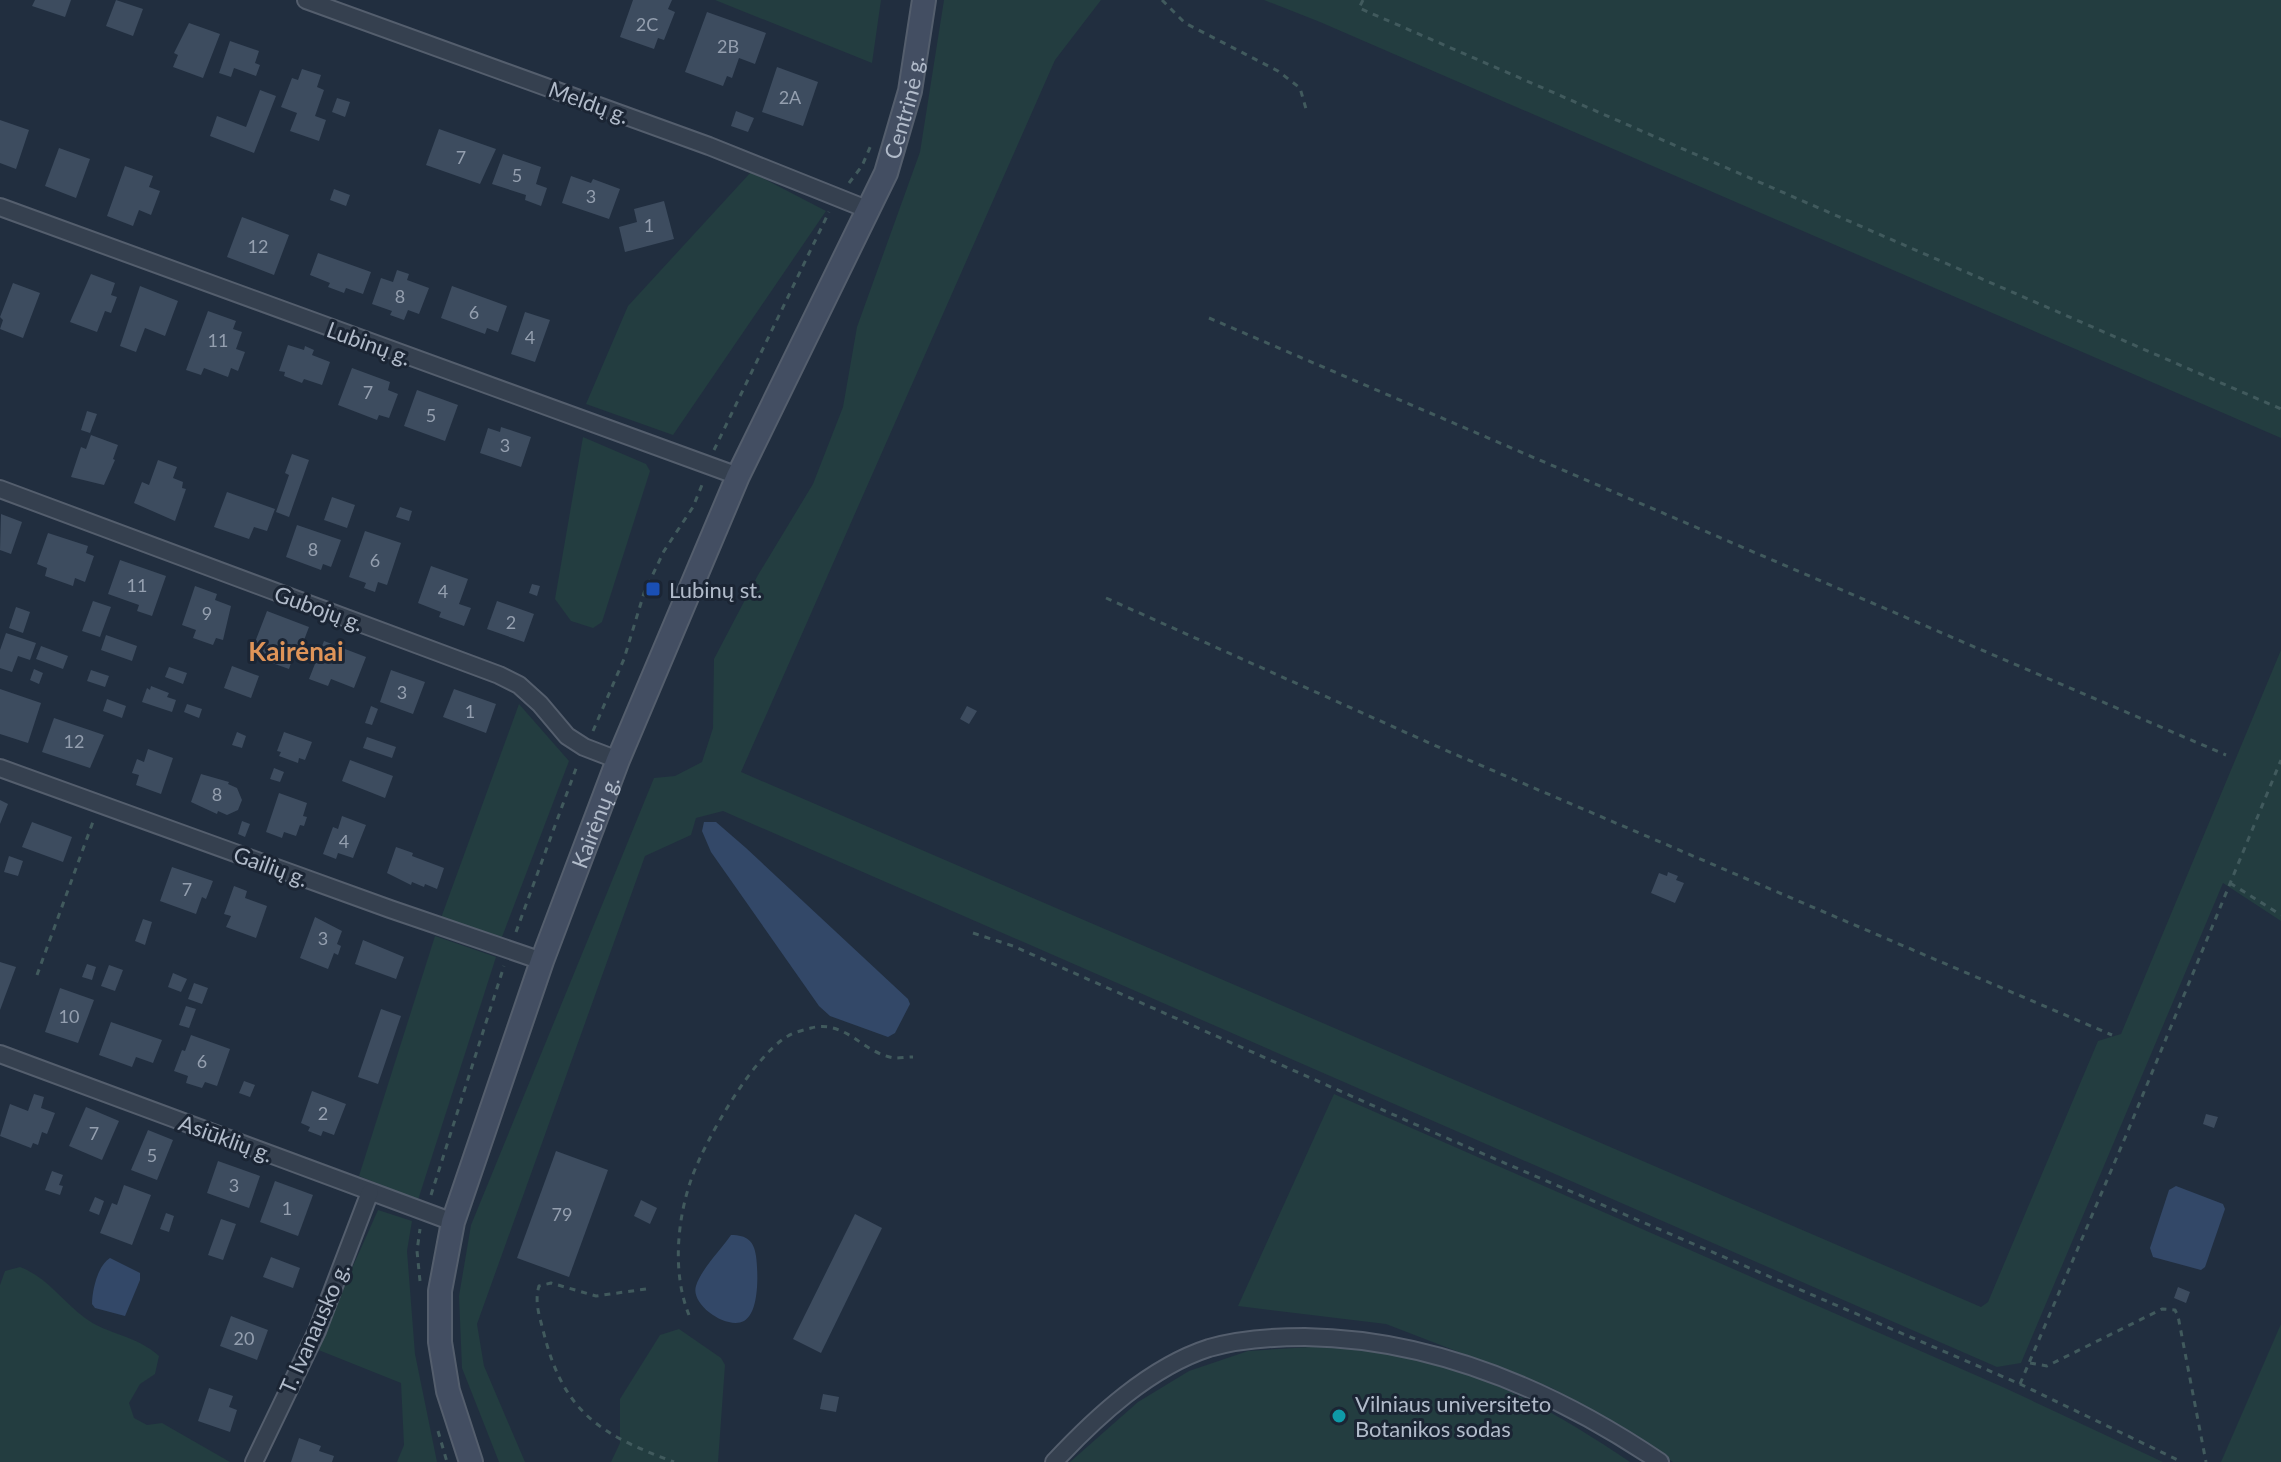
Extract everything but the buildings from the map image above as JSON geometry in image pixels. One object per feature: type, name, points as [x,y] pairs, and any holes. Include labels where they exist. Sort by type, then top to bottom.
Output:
[{"type":"main road","name":"Centrinė g.","points":[[869,210],[886,173],[910,91],[924,0]]},
{"type":"main road","name":"Kairėnų g.","points":[[471,1462],[448,1391],[440,1342],[440,1291],[453,1222],[542,961],[618,760],[738,476],[869,210]]},
{"type":"street","name":"Meldų g.","points":[[306,0],[709,146],[869,210]]},
{"type":"street","name":"Lubinų g.","points":[[0,207],[738,476]]},
{"type":"street","name":"Gubojų g.","points":[[0,489],[499,675],[519,685],[567,736],[584,747],[618,760]]},
{"type":"street","name":"Gailių g.","points":[[0,768],[542,961]]},
{"type":"street","name":"Asiūklių g.","points":[[0,1054],[453,1222]]},
{"type":"street","name":"T. Ivanausko g.","points":[[254,1462],[317,1331],[370,1192]]},
{"type":"street","points":[[1054,1462],[1120,1398],[1158,1373],[1208,1349],[1245,1340],[1292,1337],[1381,1343],[1452,1359],[1531,1389],[1624,1437],[1660,1462]]},
{"type":"path","points":[[1162,0],[1185,23],[1278,71],[1300,88],[1306,109]]},
{"type":"path","points":[[1363,0],[1359,8],[2281,409]]},
{"type":"path","points":[[1209,318],[2226,755]]},
{"type":"path","points":[[1106,598],[1445,750],[2112,1035]]},
{"type":"path","points":[[2020,1384],[2281,760]]},
{"type":"path","points":[[37,975],[100,804]]},
{"type":"path","points":[[2229,883],[2281,915]]},
{"type":"path","points":[[973,933],[1013,946],[1395,1116],[2020,1384],[2182,1462]]},
{"type":"path","points":[[689,1315],[678,1276],[682,1223],[692,1176],[731,1100],[756,1065],[788,1036],[828,1025],[849,1033],[877,1052],[893,1058],[913,1057]]},
{"type":"path","points":[[646,1289],[596,1296],[551,1283],[539,1286],[535,1299],[548,1350],[575,1406],[602,1430],[674,1462]]},
{"type":"path","points":[[2030,1363],[2047,1366],[2162,1309],[2175,1310],[2206,1462]]},
{"type":"green space","points":[[715,0],[881,0],[872,63]]},
{"type":"green space","points":[[944,0],[1101,0],[1055,60],[741,772],[1981,1307],[1988,1302],[2098,1041],[2121,1034],[2281,650],[2281,921],[2223,883],[2021,1363],[1997,1367],[723,811],[696,818],[691,835],[645,856],[477,1324],[484,1366],[525,1462],[499,1462],[462,1368],[459,1296],[471,1225],[654,778],[675,776],[702,762],[713,728],[714,659],[758,575],[813,484],[843,407],[857,327],[920,152]]},
{"type":"green space","points":[[1264,0],[2281,0],[2281,438],[1320,22]]},
{"type":"green space","points":[[751,172],[826,211],[673,435],[586,404],[628,306]]},
{"type":"green space","points":[[583,437],[646,464],[650,471],[602,622],[593,628],[571,621],[555,599]]},
{"type":"green space","points":[[519,704],[569,761],[502,937],[441,918]]},
{"type":"green space","points":[[435,936],[496,957],[418,1200],[359,1176]]},
{"type":"green space","points":[[1334,1094],[2005,1388],[2163,1462],[1673,1462],[1552,1388],[1386,1324],[1238,1306]]},
{"type":"green space","points":[[378,1210],[412,1221],[407,1251],[415,1354],[437,1462],[397,1462],[404,1445],[401,1383],[316,1349]]},
{"type":"green space","points":[[20,1267],[46,1283],[85,1318],[141,1344],[159,1356],[155,1374],[140,1384],[129,1403],[134,1418],[147,1425],[162,1423],[230,1462],[0,1462],[0,1285],[5,1271]]},
{"type":"green space","points":[[2281,1324],[2281,1462],[2221,1462]]},
{"type":"green space","points":[[679,1329],[721,1358],[725,1365],[718,1462],[611,1462],[620,1443],[620,1399],[660,1335]]},
{"type":"green space","name":"Vilniaus universiteto Botanikos sodas","points":[[1311,1347],[1371,1349],[1414,1357],[1480,1378],[1541,1407],[1630,1462],[1070,1462],[1138,1402],[1189,1371],[1248,1351]]},
{"type":"water","points":[[704,822],[716,822],[746,848],[908,999],[910,1004],[895,1033],[888,1037],[830,1016],[819,1006],[711,852],[702,831]]},
{"type":"water","points":[[2176,1186],[2223,1204],[2225,1209],[2205,1267],[2201,1270],[2153,1257],[2150,1248],[2169,1190]]},
{"type":"water","points":[[731,1235],[741,1236],[751,1243],[757,1263],[757,1291],[753,1309],[744,1321],[737,1323],[711,1314],[696,1293],[702,1274]]},
{"type":"water","points":[[110,1258],[140,1273],[125,1316],[95,1308],[92,1304],[96,1278]]},
{"type":"place","name":"Lubinų st.","points":[[653,589]]},
{"type":"place","name":"Vilniaus universiteto Botanikos sodas","points":[[1339,1416]]},
{"type":"district","name":"Kairėnai","points":[[296,651]]}]
